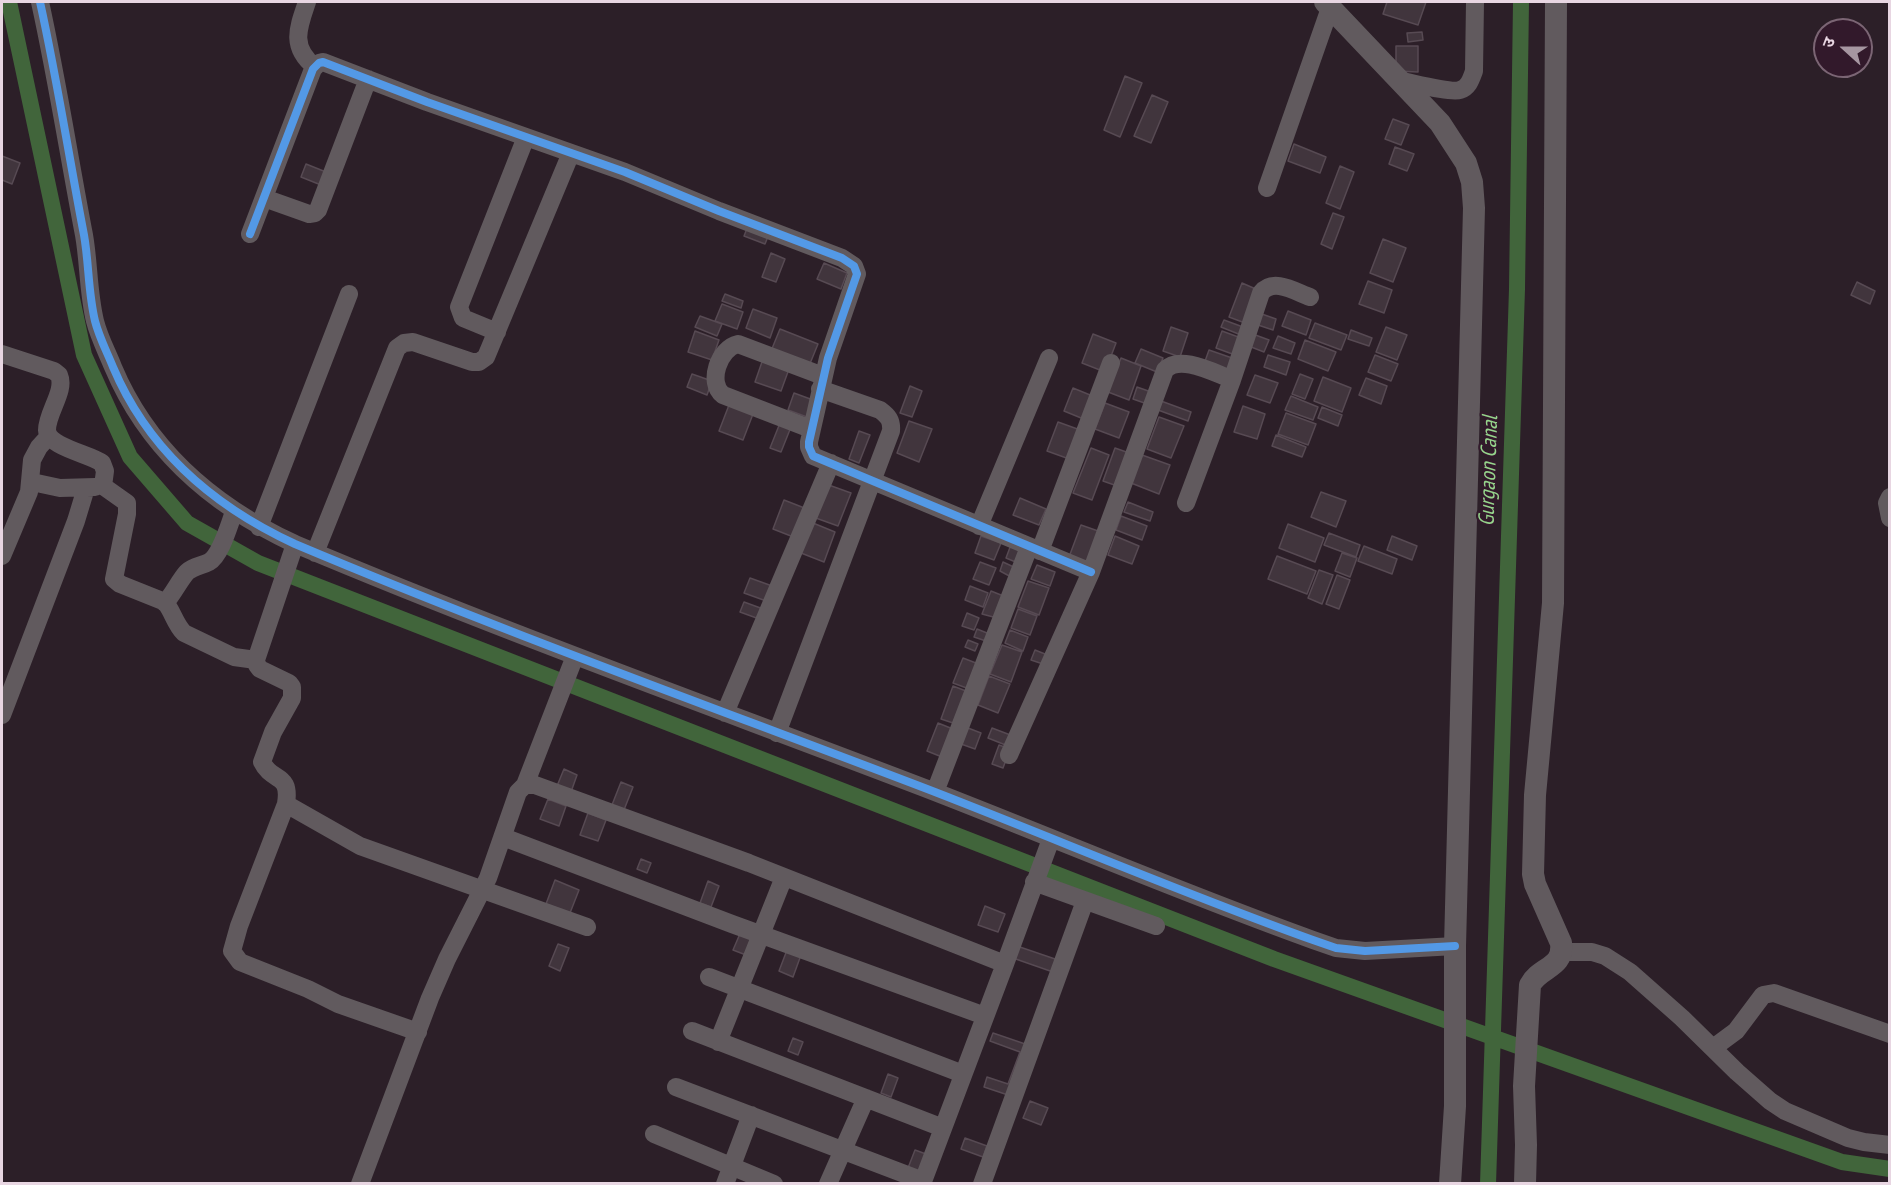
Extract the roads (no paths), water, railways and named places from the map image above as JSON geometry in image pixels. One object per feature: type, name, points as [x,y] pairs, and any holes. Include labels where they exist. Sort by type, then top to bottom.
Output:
[{"type":"street","points":[[40,2],[86,245],[93,310],[100,335],[122,390],[137,416],[161,447],[190,477],[234,512],[259,527],[315,553],[575,656],[935,792],[1158,882],[1336,948],[1350,951],[1381,951],[1455,946]]},
{"type":"street","points":[[308,2],[301,20],[298,43],[305,59],[315,67]]},
{"type":"street","points":[[1402,81],[1456,91],[1467,85],[1474,71],[1475,2]]},
{"type":"street","points":[[1525,1184],[1524,1086],[1530,985],[1534,978],[1555,964],[1562,952],[1561,943],[1535,884],[1533,874],[1535,795],[1553,603],[1556,2]]},
{"type":"street","points":[[1267,188],[1327,5],[1440,123],[1466,163],[1472,182],[1474,208],[1455,946],[1455,1106],[1450,1184]]},
{"type":"street","points":[[250,234],[315,67],[319,63],[329,63],[427,102],[625,172],[718,211],[842,258],[854,266],[857,274],[822,382],[809,442],[813,456],[1091,572]]},
{"type":"street","points":[[264,198],[309,214],[318,210],[368,79]]},
{"type":"street","points":[[497,332],[463,318],[460,313],[460,301],[526,137]]},
{"type":"street","points":[[315,553],[397,348],[404,343],[413,342],[464,361],[478,362],[486,357],[571,153]]},
{"type":"street","points":[[1186,503],[1264,288],[1276,285],[1310,297]]},
{"type":"street","points":[[259,527],[349,294]]},
{"type":"street","points":[[777,733],[873,482],[891,431],[891,423],[888,416],[880,410],[738,344],[725,351],[716,375],[715,384],[718,391],[723,395],[812,429]]},
{"type":"street","points":[[2,354],[54,371],[59,375],[61,384],[48,424],[49,436],[58,444],[102,463],[105,471],[76,521],[2,715]]},
{"type":"street","points":[[979,526],[1049,358]]},
{"type":"street","points":[[935,792],[1111,363]]},
{"type":"street","points":[[1009,755],[1091,572],[1165,370],[1170,365],[1184,363],[1232,379]]},
{"type":"street","points":[[2,556],[29,492],[32,482],[32,460],[39,447],[49,436]]},
{"type":"street","points":[[725,713],[831,463]]},
{"type":"street","points":[[32,482],[60,488],[94,487],[124,499],[128,507],[114,579],[120,584],[165,603],[178,627],[184,633],[234,657],[256,660]]},
{"type":"street","points":[[1890,497],[1887,503],[1890,518]]},
{"type":"street","points":[[165,603],[186,574],[195,567],[210,561],[224,538],[234,512]]},
{"type":"street","points":[[295,544],[256,660],[256,665],[260,669],[289,682],[292,687],[292,698],[273,732],[262,762],[265,768],[288,788],[286,804],[232,945],[232,951],[240,962],[308,989],[330,1001],[418,1032]]},
{"type":"street","points":[[360,1184],[447,959],[483,890],[518,792],[525,784],[575,656]]},
{"type":"street","points":[[525,784],[535,785],[784,877],[1005,964]]},
{"type":"street","points":[[286,804],[360,846],[587,927]]},
{"type":"street","points":[[503,837],[985,1016]]},
{"type":"street","points":[[676,1087],[922,1182],[1050,838]]},
{"type":"street","points":[[1039,871],[1086,901],[1156,926]]},
{"type":"street","points":[[718,1042],[784,877]]},
{"type":"street","points":[[982,1184],[1086,901]]},
{"type":"street","points":[[1562,952],[1592,952],[1605,956],[1630,972],[1737,1072],[1785,1111],[1848,1138],[1890,1144]]},
{"type":"street","points":[[709,977],[963,1074]]},
{"type":"street","points":[[1713,1048],[1736,1030],[1763,995],[1774,993],[1890,1034]]},
{"type":"street","points":[[692,1031],[943,1128]]},
{"type":"street","points":[[828,1184],[866,1098]]},
{"type":"street","points":[[725,1184],[751,1115]]},
{"type":"street","points":[[654,1134],[768,1182]]},
{"type":"waterway","points":[[9,2],[84,355],[130,457],[187,523],[258,563],[1274,959],[1842,1162],[1890,1169]]},
{"type":"waterway","name":"Gurgaon Canal","points":[[1488,1184],[1517,289],[1521,2]]}]
